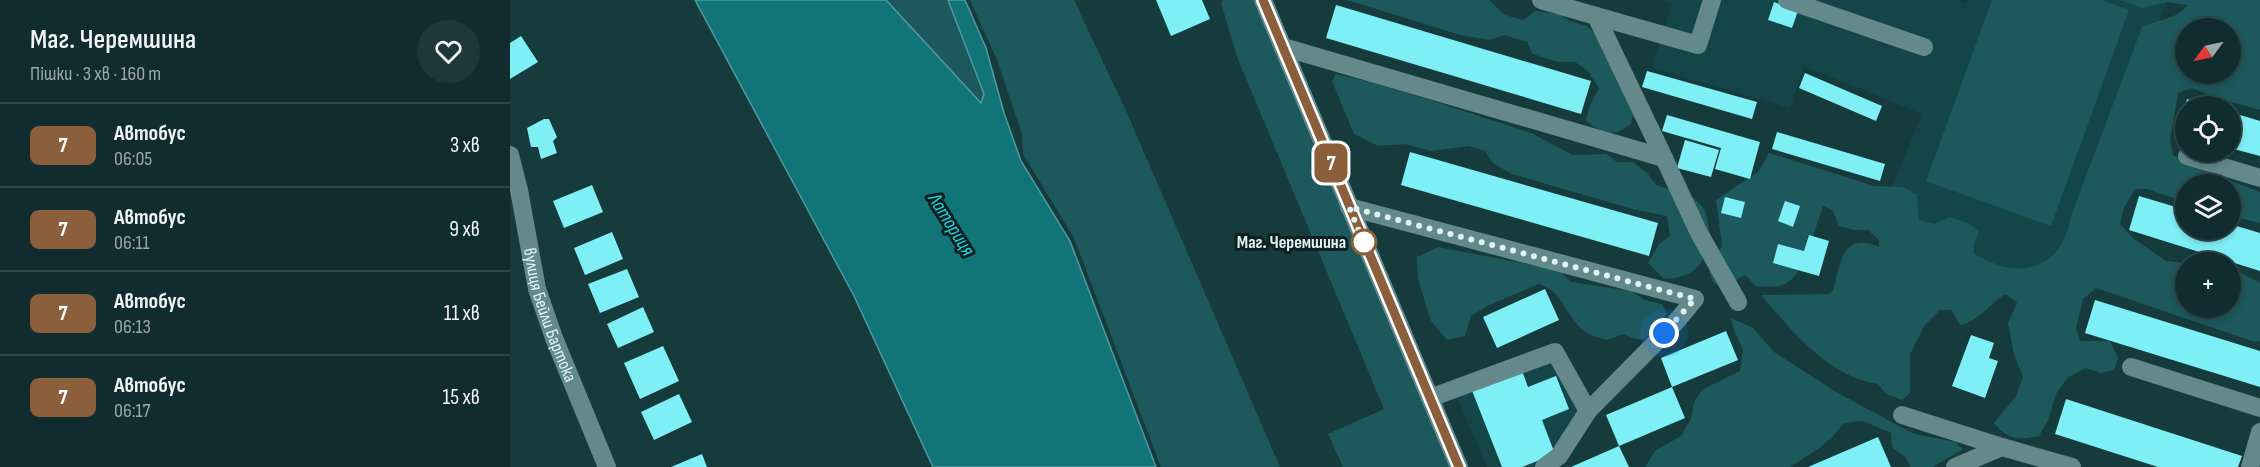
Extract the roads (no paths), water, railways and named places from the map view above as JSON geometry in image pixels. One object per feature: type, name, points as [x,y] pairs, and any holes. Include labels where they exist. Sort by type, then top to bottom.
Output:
[{"type":"street","points":[[1263,0],[1459,467]]},
{"type":"street","points":[[1541,0],[1565,3],[1596,16],[1698,45],[1712,0]]},
{"type":"street","points":[[1787,0],[1924,47]]},
{"type":"street","points":[[1596,16],[1699,233],[1738,302]]},
{"type":"street","points":[[1284,47],[1664,158]]},
{"type":"street","name":"вулиця Бейли Бартока","points":[[510,155],[519,190],[537,289],[554,338],[607,467]]},
{"type":"street","points":[[2207,162],[2260,178]]},
{"type":"street","points":[[1349,207],[1695,299],[1675,323],[1587,411],[1558,456],[1545,467]]},
{"type":"street","points":[[1430,399],[1555,352],[1587,411]]},
{"type":"street","points":[[2131,367],[2260,408]]},
{"type":"street","points":[[1902,415],[2072,467]]},
{"type":"street","points":[[2250,467],[2260,432]]},
{"type":"street","points":[[1955,467],[2002,447]]},
{"type":"water","name":"Латориця","points":[[695,0],[886,0],[981,103],[984,94],[948,0],[965,0],[986,48],[1004,113],[1021,161],[1070,241],[1156,467],[933,467],[854,296]]},
{"type":"place","name":"Маг. Черемшина","points":[[1364,242]]}]
